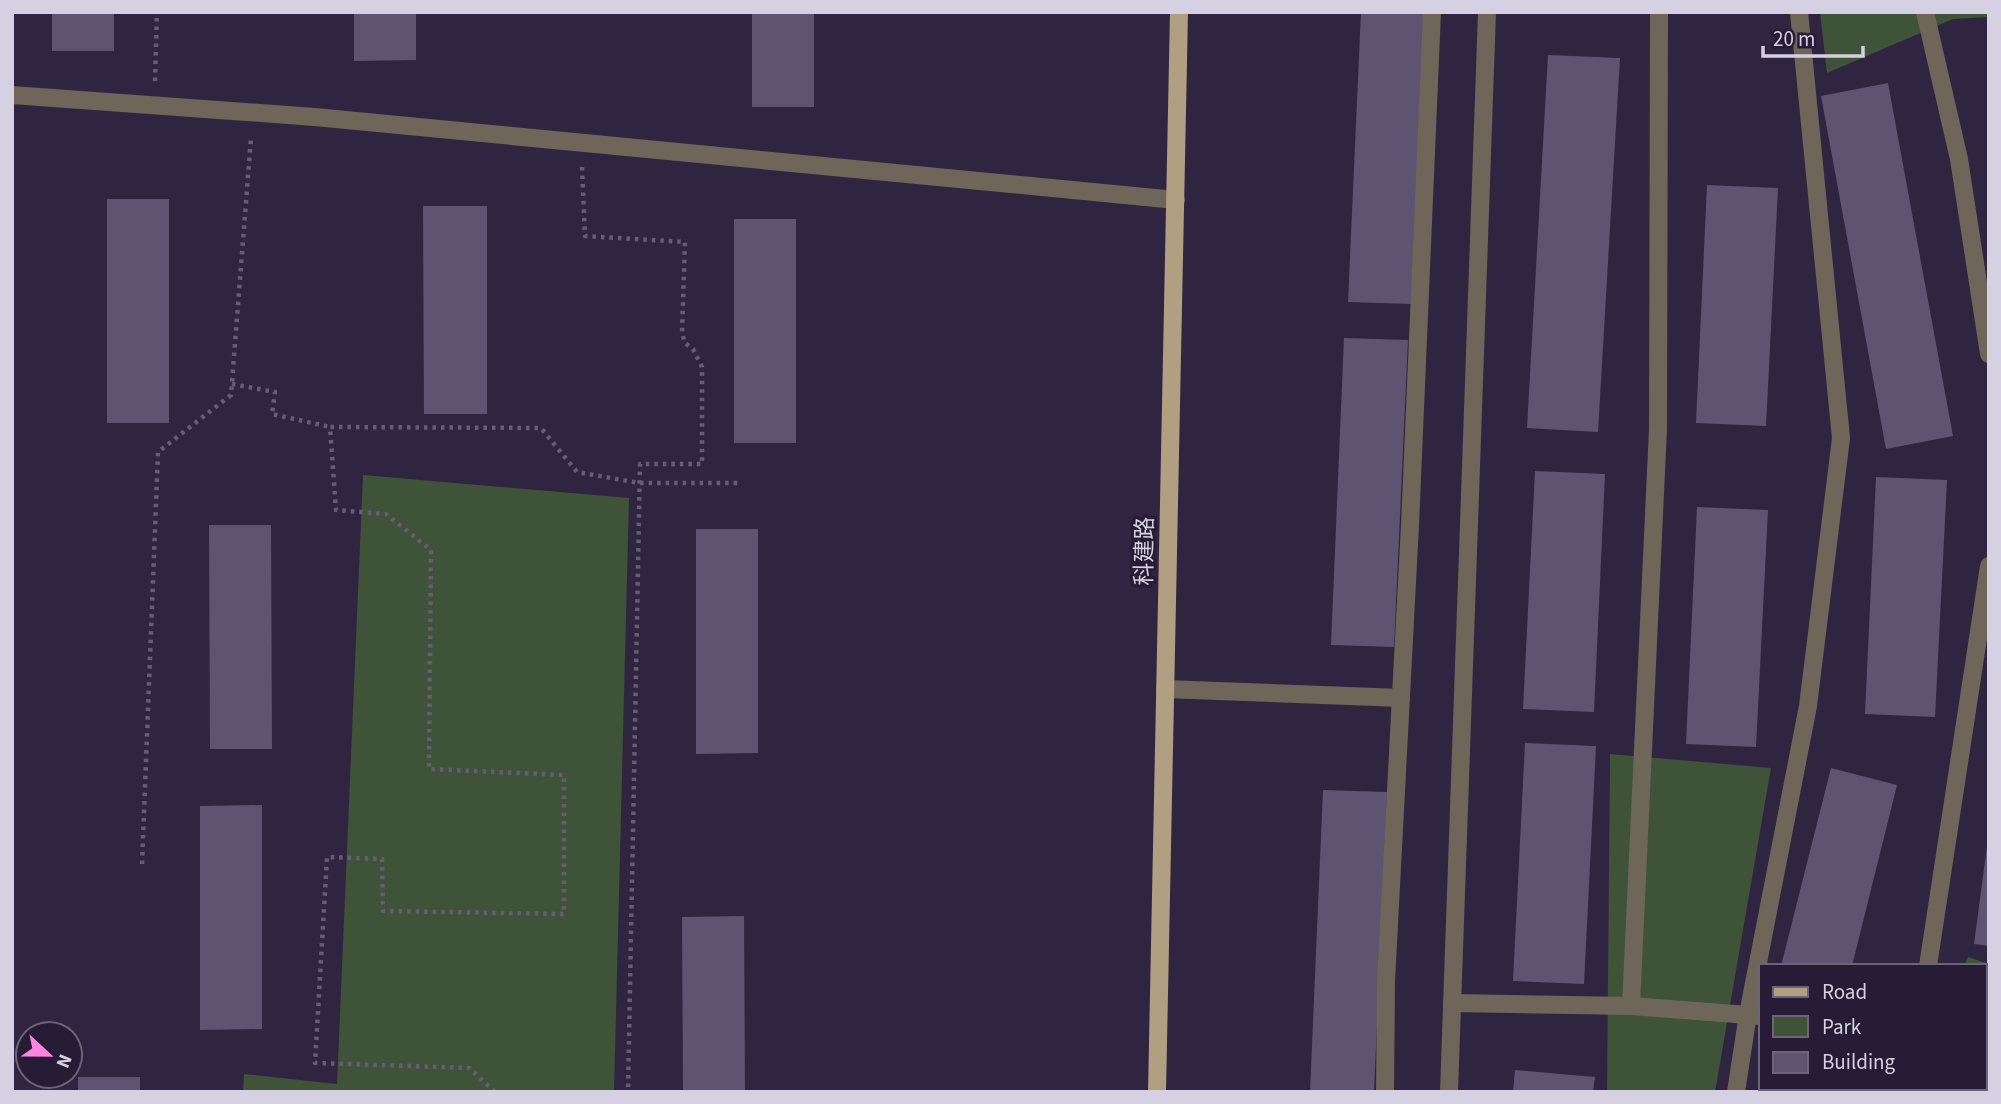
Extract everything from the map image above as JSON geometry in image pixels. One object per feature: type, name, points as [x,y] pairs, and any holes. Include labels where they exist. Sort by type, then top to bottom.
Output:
[{"type":"main road","name":"科建路","points":[[1157,1092],[1179,12]]},
{"type":"street","points":[[1385,1092],[1386,981],[1432,12]]},
{"type":"street","points":[[1449,1092],[1487,12]]},
{"type":"street","points":[[1631,1006],[1658,429],[1659,12]]},
{"type":"street","points":[[1764,964],[1808,706],[1842,438],[1799,12]]},
{"type":"street","points":[[1924,12],[1959,159],[1989,354]]},
{"type":"street","points":[[12,95],[580,142],[1176,200]]},
{"type":"street","points":[[1928,964],[1989,566]]},
{"type":"street","points":[[1165,689],[1401,698]]},
{"type":"street","points":[[1736,1092],[1759,992]]},
{"type":"street","points":[[1452,1003],[1631,1006],[1755,1015]]},
{"type":"path","points":[[155,105],[157,12]]},
{"type":"path","points":[[142,864],[158,452],[231,395],[253,113]]},
{"type":"path","points":[[580,142],[585,236],[685,242],[682,333],[685,343],[693,349],[702,368],[702,464],[640,464],[628,1092]]},
{"type":"path","points":[[232,384],[275,391],[272,414],[330,427],[541,428],[577,472],[639,483],[738,483]]},
{"type":"path","points":[[330,427],[336,509],[386,514],[431,550],[429,769],[564,775],[565,914],[383,911],[382,859],[327,857],[315,1063],[469,1068],[495,1092]]},
{"type":"green space","points":[[1820,12],[1989,12],[1989,17],[1953,19],[1827,73]]},
{"type":"green space","points":[[363,475],[629,498],[614,1092],[243,1092],[244,1074],[337,1084]]},
{"type":"green space","points":[[1610,754],[1771,768],[1715,1092],[1607,1092]]},
{"type":"green space","points":[[1968,957],[1989,964],[1989,1039],[1987,964],[1965,964]]},
{"type":"building","points":[[52,12],[114,12],[114,51],[52,51]]},
{"type":"building","points":[[354,12],[416,12],[416,60],[354,61]]},
{"type":"building","points":[[752,12],[814,12],[814,107],[752,107]]},
{"type":"building","points":[[1361,12],[1424,12],[1411,304],[1348,302]]},
{"type":"building","points":[[1548,55],[1620,58],[1598,432],[1527,428]]},
{"type":"building","points":[[1888,83],[1953,436],[1886,449],[1821,96]]},
{"type":"building","points":[[1707,185],[1778,188],[1766,426],[1696,423]]},
{"type":"building","points":[[107,199],[169,199],[169,423],[107,423]]},
{"type":"building","points":[[423,206],[487,206],[487,414],[424,414]]},
{"type":"building","points":[[734,219],[796,219],[796,443],[734,443]]},
{"type":"building","points":[[1344,338],[1408,340],[1394,647],[1331,645]]},
{"type":"building","points":[[1535,471],[1605,474],[1594,712],[1523,709]]},
{"type":"building","points":[[1876,477],[1947,480],[1935,717],[1865,714]]},
{"type":"building","points":[[1697,507],[1768,510],[1756,747],[1686,744]]},
{"type":"building","points":[[209,525],[271,525],[272,749],[210,749]]},
{"type":"building","points":[[696,529],[758,529],[758,753],[696,754]]},
{"type":"building","points":[[1525,743],[1596,746],[1584,984],[1513,981]]},
{"type":"building","points":[[1831,768],[1897,785],[1852,964],[1782,964]]},
{"type":"building","points":[[1323,790],[1387,792],[1374,1092],[1310,1092]]},
{"type":"building","points":[[262,805],[262,1029],[200,1030],[200,806]]},
{"type":"building","points":[[1989,846],[1989,946],[1974,944]]},
{"type":"building","points":[[744,916],[745,1092],[683,1092],[682,917]]},
{"type":"building","points":[[1989,1053],[1989,1092],[1962,1092],[1987,1090]]},
{"type":"building","points":[[1515,1070],[1595,1077],[1593,1092],[1513,1092]]},
{"type":"building","points":[[84,1077],[140,1077],[140,1092],[78,1092],[84,1090]]},
{"type":"building","points":[[1762,1090],[1834,1090],[1834,1092]]}]
